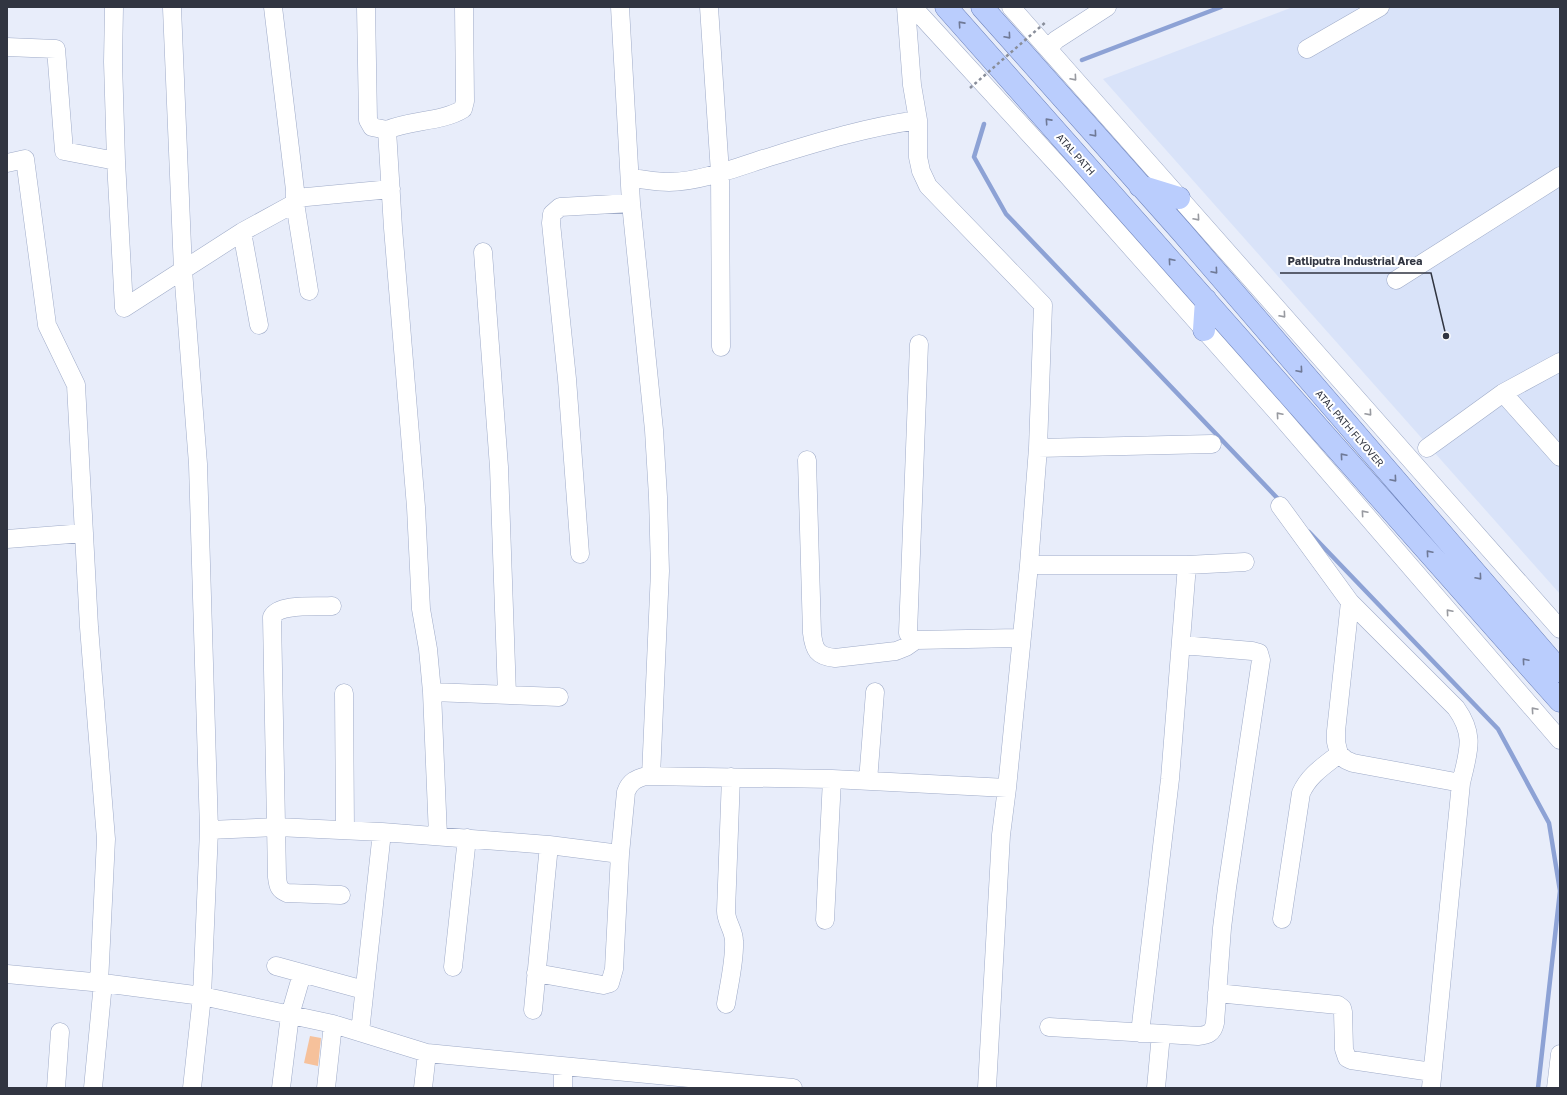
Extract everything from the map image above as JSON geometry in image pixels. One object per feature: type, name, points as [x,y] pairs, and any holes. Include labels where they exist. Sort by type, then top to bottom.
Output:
[{"type":"main road","name":"ATAL PATH","points":[[946,7],[1206,300]]},
{"type":"main road","name":"ATAL PATH FLYOVER","points":[[982,7],[1181,231],[1560,671]]},
{"type":"main road","points":[[1139,185],[1179,198]]},
{"type":"main road","points":[[1204,330],[1206,300]]},
{"type":"main road","points":[[1206,300],[1560,701]]},
{"type":"street","points":[[114,7],[113,62],[116,161],[124,308],[242,232],[296,201],[391,189]]},
{"type":"street","points":[[273,7],[296,201],[310,291]]},
{"type":"street","points":[[366,7],[368,120],[372,127],[387,130],[399,125],[450,115],[463,108],[465,96],[464,7]]},
{"type":"street","points":[[620,7],[631,191],[653,422],[658,497],[660,571],[651,776]]},
{"type":"street","points":[[709,7],[720,173],[721,347]]},
{"type":"street","points":[[906,7],[912,85],[918,120],[918,157],[921,171],[928,186],[1043,305],[1038,448],[1029,565],[1007,788],[1001,834],[987,1088]]},
{"type":"street","points":[[913,7],[1067,175],[1276,411],[1560,740]]},
{"type":"street","points":[[1011,7],[1560,629]]},
{"type":"street","points":[[1048,49],[1056,40],[1107,7]]},
{"type":"street","points":[[1307,49],[1380,7]]},
{"type":"street","points":[[172,8],[183,270],[198,464],[209,830],[202,996],[192,1088]]},
{"type":"street","points":[[7,47],[56,49],[64,151],[116,161]]},
{"type":"street","points":[[580,554],[567,379],[551,223],[552,214],[560,207],[670,182],[720,173],[828,139],[870,128],[918,120]]},
{"type":"street","points":[[387,130],[393,235],[416,507],[421,609],[428,649],[432,692],[438,836]]},
{"type":"street","points":[[7,163],[25,159],[48,324],[76,385],[88,627],[106,839],[101,983],[94,1088]]},
{"type":"street","points":[[1396,280],[1560,176]]},
{"type":"street","points":[[242,232],[259,326]]},
{"type":"street","points":[[483,252],[499,467],[507,695]]},
{"type":"street","points":[[916,640],[910,636],[908,628],[919,344]]},
{"type":"street","points":[[1427,448],[1503,393],[1560,362]]},
{"type":"street","points":[[1503,393],[1560,457]]},
{"type":"street","points":[[1038,448],[1212,444]]},
{"type":"street","points":[[807,460],[812,633],[815,648],[819,654],[826,657],[835,658],[896,651],[906,647],[916,640],[1021,638]]},
{"type":"street","points":[[1217,993],[1338,1005],[1342,1008],[1344,1048],[1347,1058],[1431,1080],[1461,783],[1469,737],[1463,718],[1456,708],[1350,602],[1280,506]]},
{"type":"street","points":[[7,539],[84,533]]},
{"type":"street","points":[[1029,565],[1187,565],[1245,562]]},
{"type":"street","points":[[1140,1033],[1170,779],[1182,645],[1187,565]]},
{"type":"street","points":[[1350,602],[1336,731],[1338,754],[1353,763],[1461,783]]},
{"type":"street","points":[[332,606],[287,608],[277,611],[272,617],[277,877],[279,888],[287,893],[341,895]]},
{"type":"street","points":[[1049,1027],[1198,1036],[1210,1033],[1214,1030],[1216,1023],[1217,993],[1227,888],[1261,660],[1259,653],[1252,651],[1182,645]]},
{"type":"street","points":[[432,692],[559,698]]},
{"type":"street","points":[[868,781],[875,692]]},
{"type":"street","points":[[344,693],[346,830]]},
{"type":"street","points":[[1282,919],[1302,793],[1305,783],[1311,776],[1338,754]]},
{"type":"street","points":[[536,973],[603,985],[610,983],[614,969],[620,854],[626,792],[632,781],[638,778],[651,776],[832,779],[1007,788]]},
{"type":"street","points":[[726,1004],[734,947],[733,934],[726,917],[731,777]]},
{"type":"street","points":[[825,920],[832,779]]},
{"type":"street","points":[[209,830],[277,827],[382,832],[549,844],[620,854]]},
{"type":"street","points":[[360,1032],[382,832]]},
{"type":"street","points":[[453,967],[467,838]]},
{"type":"street","points":[[533,1010],[549,844]]},
{"type":"street","points":[[276,966],[364,990]]},
{"type":"street","points":[[7,974],[101,983],[202,996],[333,1024],[427,1053],[563,1067],[642,1081],[792,1088]]},
{"type":"street","points":[[281,1088],[290,1015],[302,974]]},
{"type":"street","points":[[326,1088],[333,1024]]},
{"type":"street","points":[[56,1088],[60,1032]]},
{"type":"street","points":[[1156,1088],[1161,1034]]},
{"type":"street","points":[[423,1088],[427,1053]]},
{"type":"street","points":[[1556,1088],[1560,1054]]},
{"type":"street","points":[[563,1067],[563,1088]]},
{"type":"path","points":[[970,88],[1047,21]]},
{"type":"shaded area","points":[[1293,7],[1560,7],[1560,594],[1103,79]]},
{"type":"building","points":[[310,1036],[321,1038],[318,1066],[304,1063]]},
{"type":"waterway","points":[[1082,60],[1221,7]]},
{"type":"waterway","points":[[984,124],[974,157],[1006,214],[1281,502]]},
{"type":"waterway","points":[[1309,532],[1498,729],[1549,823],[1560,891]]},
{"type":"waterway","points":[[1538,1088],[1560,891]]},
{"type":"place","name":"Patliputra Industrial Area","points":[[1446,336]]}]
